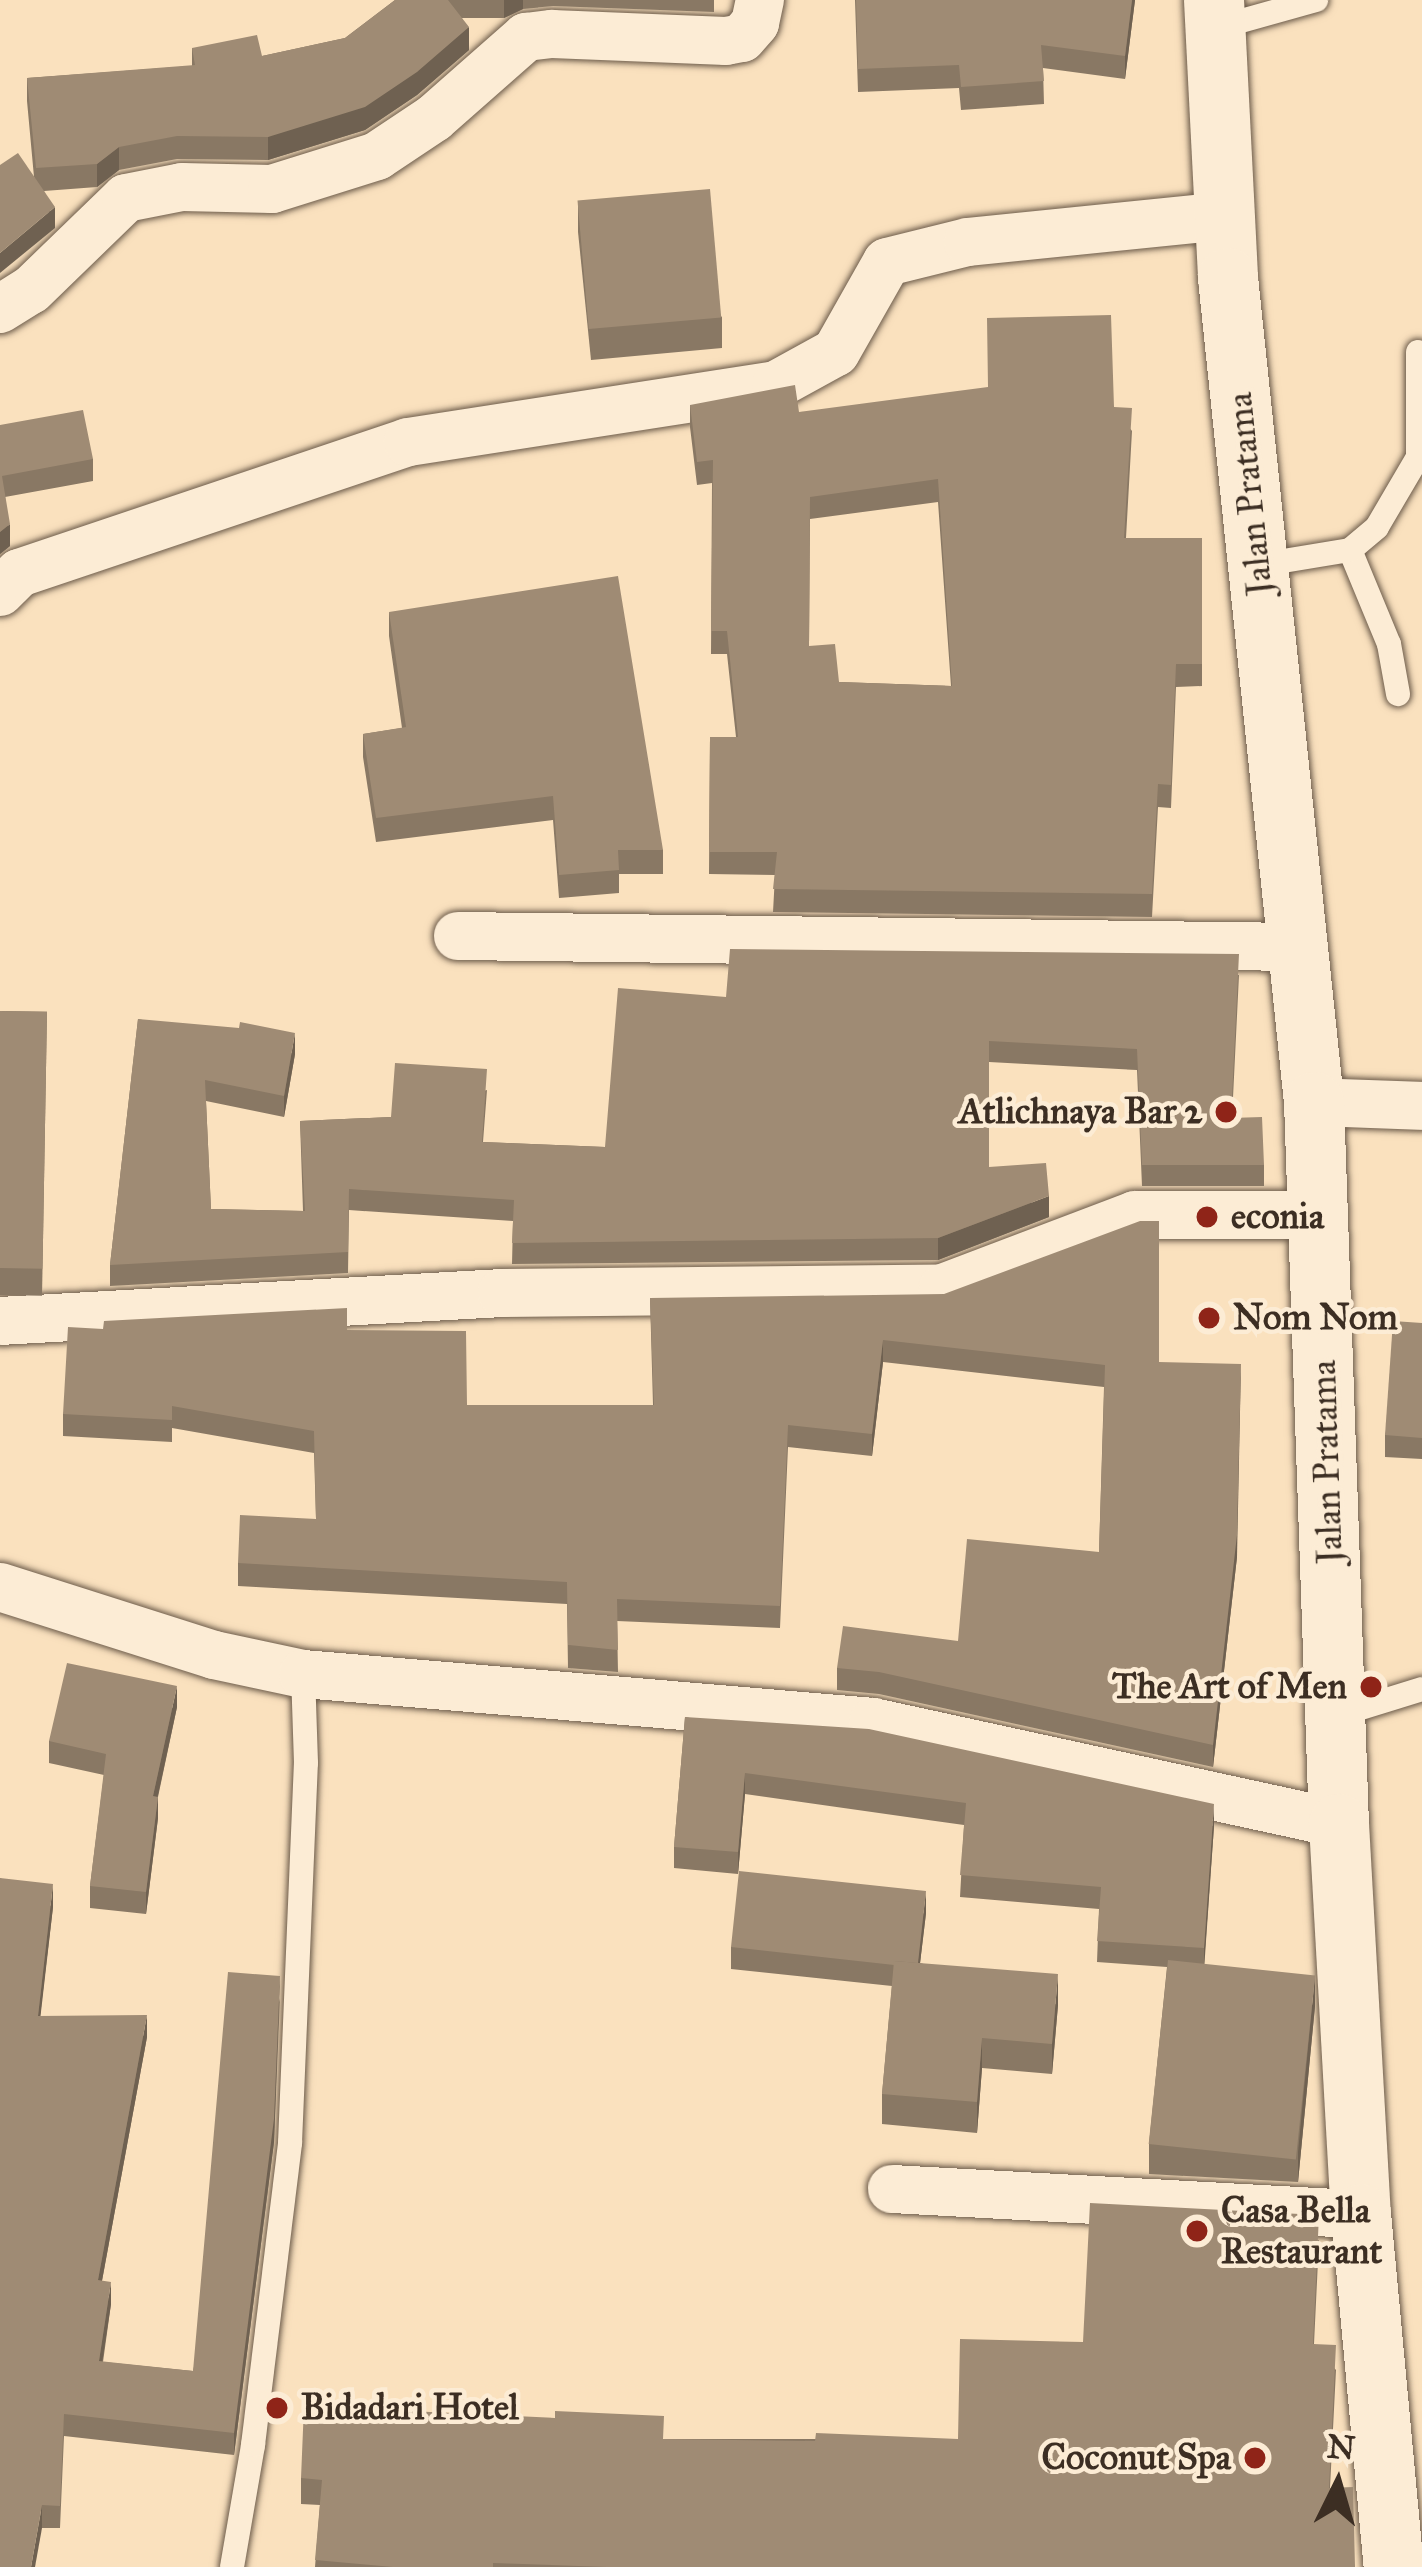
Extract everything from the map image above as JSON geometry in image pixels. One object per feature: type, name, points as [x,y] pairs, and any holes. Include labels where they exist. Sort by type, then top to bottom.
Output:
[{"type":"street","points":[[0,309],[31,290],[126,198],[182,187],[272,189],[335,170],[377,156],[434,118],[526,38],[552,34],[726,41],[742,38],[755,23],[760,0]]},
{"type":"street","name":"Jalan Pratama","points":[[1214,14],[1224,216],[1314,1102],[1339,1824],[1361,2214],[1394,2567]]},
{"type":"street","points":[[0,592],[20,573],[409,442],[776,385],[836,352],[887,262],[968,242],[1224,216]]},
{"type":"street","points":[[458,936],[1296,947]]},
{"type":"street","points":[[1314,1102],[1422,1106]]},
{"type":"street","points":[[0,1321],[371,1298],[944,1288],[1135,1216],[1318,1215]]},
{"type":"street","points":[[2,1602],[303,1674],[873,1723],[1339,1824]]},
{"type":"street","points":[[892,2189],[1361,2214]]},
{"type":"lane","points":[[1214,14],[1316,0]]},
{"type":"lane","points":[[1257,566],[1350,550],[1377,527],[1418,457],[1418,352]]},
{"type":"lane","points":[[1350,550],[1389,644],[1398,694]]},
{"type":"lane","points":[[232,2567],[254,2445],[290,2144],[305,1787],[303,1674]]},
{"type":"lane","points":[[1335,1716],[1422,1689]]},
{"type":"building","points":[[395,0],[448,0],[469,27],[417,72],[365,107],[268,137],[177,136],[119,147],[97,164],[36,168],[27,78],[195,65],[192,48],[257,35],[262,56],[345,38]]},
{"type":"building","points":[[856,0],[1132,0],[1125,56],[1041,45],[1044,81],[961,87],[959,65],[858,69]]},
{"type":"building","points":[[18,153],[55,207],[0,253],[0,165]]},
{"type":"building","points":[[710,189],[721,318],[589,329],[578,201]]},
{"type":"building","points":[[1111,315],[1114,407],[1132,408],[1124,538],[1202,538],[1202,664],[1176,664],[1171,785],[1158,784],[1152,894],[773,889],[777,852],[709,852],[710,737],[738,737],[727,631],[711,631],[713,460],[697,462],[690,405],[795,385],[799,412],[988,387],[987,318]],"holes":[[[938,479],[952,686],[839,682],[835,644],[809,646],[810,497]]]},
{"type":"building","points":[[83,410],[93,459],[2,476],[10,524],[0,532],[0,425]]},
{"type":"building","points":[[618,576],[663,850],[618,850],[619,870],[559,875],[553,796],[376,818],[363,734],[406,727],[389,612]]},
{"type":"building","points":[[730,949],[1239,954],[1231,1118],[1262,1117],[1264,1165],[1142,1165],[1137,1049],[989,1041],[989,1167],[1046,1163],[1049,1196],[938,1238],[512,1243],[514,1200],[349,1189],[348,1252],[110,1265],[138,1019],[239,1028],[240,1022],[295,1033],[284,1096],[205,1080],[211,1209],[305,1211],[300,1121],[391,1117],[395,1063],[487,1069],[482,1142],[605,1147],[618,988],[726,997]]},
{"type":"building","points":[[0,1011],[47,1012],[43,1269],[0,1268]]},
{"type":"building","points":[[1140,1221],[1159,1221],[1159,1362],[1241,1364],[1237,1535],[1213,1745],[879,1672],[837,1668],[843,1626],[958,1641],[967,1539],[1099,1552],[1105,1365],[883,1340],[872,1434],[788,1425],[780,1606],[617,1599],[618,1650],[568,1645],[567,1582],[238,1563],[240,1515],[316,1519],[314,1431],[172,1406],[172,1420],[63,1414],[68,1327],[103,1329],[104,1321],[347,1308],[347,1330],[466,1331],[467,1405],[654,1405],[650,1298],[944,1294]]},
{"type":"building","points":[[1393,1321],[1422,1323],[1422,1438],[1385,1435]]},
{"type":"building","points":[[67,1663],[177,1686],[153,1796],[158,1797],[146,1892],[90,1886],[106,1754],[49,1741]]},
{"type":"building","points":[[685,1717],[869,1729],[1214,1804],[1204,1948],[1097,1941],[1101,1887],[960,1875],[966,1803],[745,1773],[738,1852],[674,1847]]},
{"type":"building","points":[[739,1871],[926,1891],[918,1963],[894,1961],[894,1965],[731,1947]]},
{"type":"building","points":[[0,1878],[53,1884],[38,2016],[147,2015],[98,2280],[111,2282],[99,2361],[193,2371],[228,1972],[280,1976],[274,2119],[234,2433],[64,2414],[60,2506],[42,2505],[31,2567],[0,2567]]},
{"type":"building","points":[[1168,1960],[1315,1975],[1296,2159],[1149,2144]]},
{"type":"building","points":[[894,1961],[1058,1974],[1052,2044],[982,2038],[977,2102],[882,2094]]},
{"type":"building","points":[[1090,2203],[1319,2215],[1313,2344],[1336,2345],[1329,2488],[1353,2487],[1355,2567],[493,2563],[493,2567],[393,2567],[315,2560],[322,2480],[301,2478],[304,2406],[555,2418],[555,2411],[664,2416],[663,2439],[815,2441],[816,2433],[958,2439],[960,2339],[1083,2342]]},
{"type":"place","name":"Atlichnaya Bar 2","points":[[1226,1112]]},
{"type":"place","name":"econia","points":[[1207,1217]]},
{"type":"place","name":"Nom Nom","points":[[1209,1318]]},
{"type":"place","name":"The Art of Men","points":[[1371,1687]]},
{"type":"place","name":"Casa Bella Restaurant","points":[[1197,2231]]},
{"type":"place","name":"Bidadari Hotel","points":[[277,2408]]},
{"type":"place","name":"Coconut Spa","points":[[1255,2458]]}]
